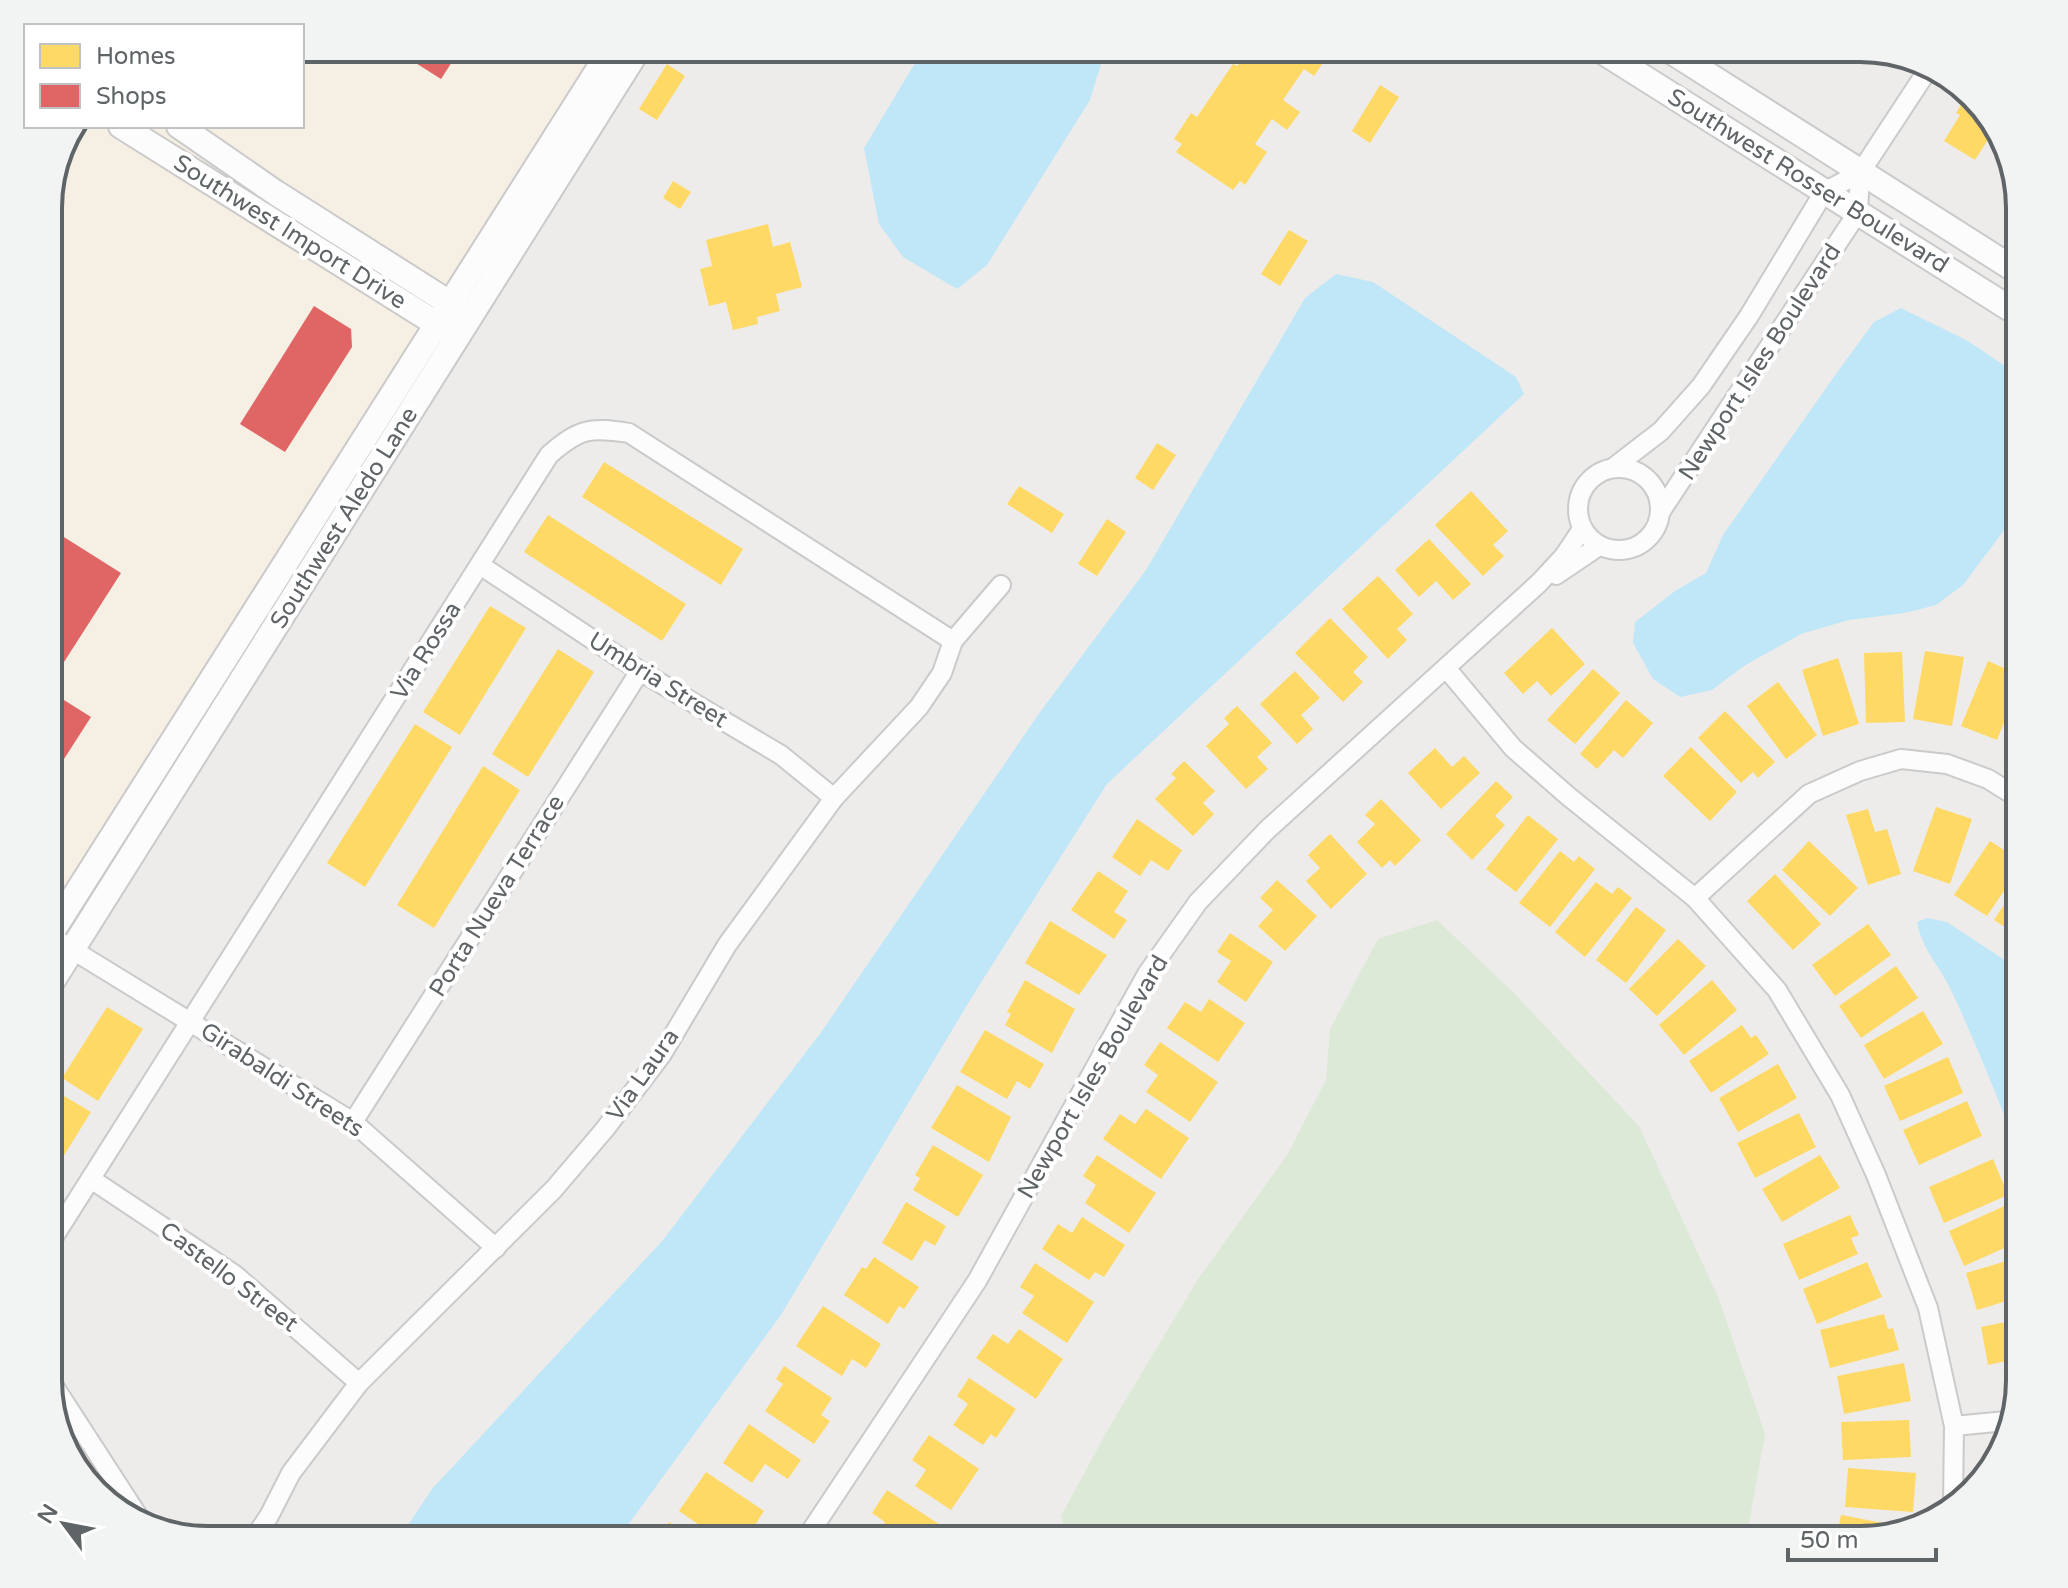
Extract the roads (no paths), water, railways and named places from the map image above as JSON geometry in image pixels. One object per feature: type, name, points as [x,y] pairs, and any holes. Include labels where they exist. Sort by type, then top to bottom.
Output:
[{"type":"street","name":"Southwest Aledo Lane","points":[[62,916],[603,62]]},
{"type":"street","name":"Southwest Aledo Lane","points":[[62,966],[630,62]]},
{"type":"street","name":"Southwest Rosser Boulevard","points":[[1619,62],[2006,306]]},
{"type":"street","name":"Southwest Rosser Boulevard","points":[[1688,62],[2006,264]]},
{"type":"street","points":[[1824,192],[1860,173],[1923,77]]},
{"type":"street","name":"Southwest Import Drive","points":[[124,128],[464,327]]},
{"type":"street","name":"Southwest Import Drive","points":[[182,128],[443,314]]},
{"type":"street","points":[[1858,212],[1860,173]]},
{"type":"street","name":"Newport Isles Boulevard","points":[[1613,468],[1661,431],[1701,386],[1749,316],[1824,192]]},
{"type":"street","name":"Newport Isles Boulevard","points":[[1661,511],[1858,212]]},
{"type":"street","name":"Via Rossa","points":[[62,1224],[549,455],[570,437],[598,428],[629,433],[953,641]]},
{"type":"street","points":[[1613,468],[1627,468],[1648,478],[1659,496],[1661,511],[1650,537],[1638,546],[1613,550],[1599,546],[1582,529],[1578,515],[1584,487],[1599,473],[1613,468]]},
{"type":"street","name":"Newport Isles Boulevard","points":[[814,1526],[977,1281],[1147,974],[1198,902],[1267,830],[1539,583],[1564,556],[1582,529]]},
{"type":"street","name":"Newport Isles Boulevard","points":[[1539,583],[1552,578],[1599,546]]},
{"type":"street","name":"Umbria Street","points":[[480,565],[640,671],[781,755],[834,798]]},
{"type":"street","name":"Via Laura","points":[[262,1526],[291,1473],[359,1383],[554,1189],[662,1054],[727,945],[834,798],[919,707],[942,673],[953,641],[1001,585]]},
{"type":"street","points":[[1446,668],[1513,748],[1695,898],[1777,990],[1840,1095],[1876,1175],[1928,1308],[1954,1426],[1953,1492]]},
{"type":"street","name":"Porta Nueva Terrace","points":[[353,1122],[640,671]]},
{"type":"street","points":[[1695,898],[1809,794],[1860,771],[1901,759],[1947,764],[1988,779],[2006,790]]},
{"type":"street","name":"Girabaldi Streets","points":[[62,944],[353,1122],[496,1248]]},
{"type":"street","name":"Castello Street","points":[[91,1179],[235,1275],[359,1383]]},
{"type":"street","points":[[64,1402],[129,1502]]},
{"type":"street","points":[[1954,1426],[2000,1422]]},
{"type":"water","points":[[916,62],[1102,62],[1090,100],[987,265],[957,289],[903,257],[879,224],[864,148]]},
{"type":"water","points":[[1336,274],[1373,282],[1516,377],[1524,394],[1107,784],[975,992],[781,1315],[627,1526],[407,1526],[432,1489],[663,1240],[822,1031],[1040,712],[1146,570],[1305,298]]},
{"type":"water","points":[[1901,308],[1968,341],[2006,367],[2006,528],[1963,585],[1936,605],[1905,613],[1849,620],[1801,634],[1744,666],[1712,690],[1680,697],[1653,679],[1633,643],[1635,622],[1675,591],[1706,573],[1723,535],[1874,322]]},
{"type":"water","points":[[1927,918],[1947,922],[2006,961],[2006,1120],[1960,1009],[1923,941],[1917,922]]}]
